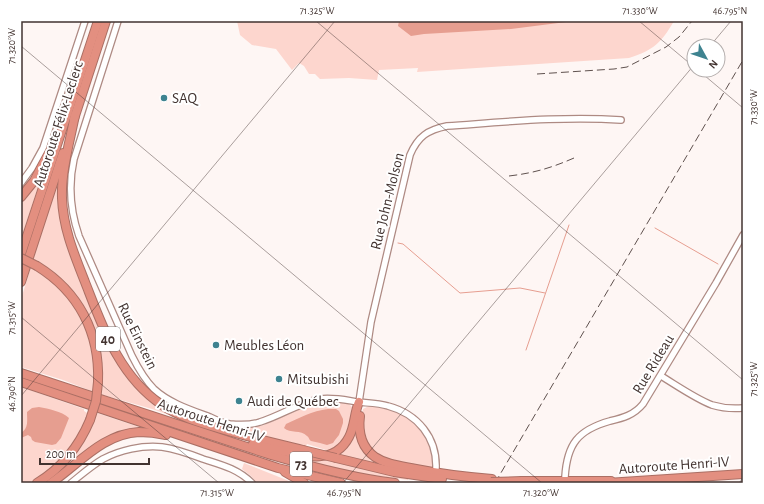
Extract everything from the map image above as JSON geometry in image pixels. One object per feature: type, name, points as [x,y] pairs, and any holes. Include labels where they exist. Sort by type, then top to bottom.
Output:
[{"type":"highway","name":"Autoroute Félix-Leclerc","points":[[21,254],[98,21]]},
{"type":"highway","name":"Autoroute Félix-Leclerc","points":[[21,282],[106,21]]},
{"type":"highway","name":"40","points":[[75,115],[63,175],[62,193],[64,217],[71,244],[103,327],[123,366],[147,394],[162,405],[178,414],[247,437],[384,470],[413,475],[440,479],[516,482],[630,481]]},
{"type":"highway","points":[[21,198],[40,171],[64,122]]},
{"type":"highway","points":[[21,258],[52,276],[74,299],[92,334],[98,362],[96,401],[90,420],[80,441],[67,459],[52,473],[37,483]]},
{"type":"highway","name":"Autoroute Henri-IV","points":[[21,373],[298,463],[360,478],[395,483]]},
{"type":"highway","name":"Autoroute Henri-IV","points":[[21,382],[278,468],[341,483]]},
{"type":"highway","points":[[113,403],[180,421],[255,445],[301,456],[316,457],[332,454],[338,451],[346,443],[350,436],[356,408],[359,402]]},
{"type":"highway","points":[[359,402],[361,409],[358,426],[363,442],[374,456],[385,462],[398,466],[436,473],[491,480]]},
{"type":"highway","points":[[51,483],[92,450],[119,436],[144,432],[189,438]]},
{"type":"highway","points":[[278,468],[304,483]]},
{"type":"highway","name":"Autoroute Henri-IV","points":[[607,483],[743,474]]},
{"type":"street","points":[[21,183],[32,168],[43,148],[85,21]]},
{"type":"street","name":"Rue Einstein","points":[[118,21],[74,159],[71,176],[71,200],[74,218],[80,236],[124,339],[144,378],[155,390],[170,400],[229,424],[250,424],[260,422],[306,403],[329,398],[388,406],[398,409],[413,418],[431,440],[436,458],[436,468]]},
{"type":"street","name":"Rue John-Molson","points":[[359,402],[370,322],[410,155],[414,145],[420,138],[437,128],[448,126],[576,119],[621,120]]},
{"type":"street","name":"Rue Rideau","points":[[565,477],[567,456],[570,448],[578,438],[596,426],[625,417],[638,410],[647,398],[743,235]]},
{"type":"street","points":[[660,376],[712,404],[727,408],[743,408]]},
{"type":"street","points":[[71,483],[103,459],[120,452],[138,448],[162,447],[181,451],[229,468],[238,472],[252,483]]},
{"type":"shaded area","points":[[237,21],[674,21],[656,45],[645,52],[629,58],[417,72],[418,68],[379,70],[377,80],[349,78],[320,79],[315,74],[309,74],[304,66],[299,63],[292,70],[276,49],[252,45],[240,35]]},
{"type":"shaded area","points":[[399,21],[574,21],[511,29],[411,36],[398,26]]},
{"type":"shaded area","points":[[39,177],[41,178],[21,239],[21,201]]},
{"type":"shaded area","points":[[58,181],[60,182],[59,203],[119,366],[181,419],[100,394],[102,371],[98,342],[69,287],[55,273],[33,259]]},
{"type":"shaded area","points":[[31,267],[53,282],[63,292],[79,314],[90,339],[94,357],[94,392],[63,380],[21,367],[21,299]]},
{"type":"shaded area","points":[[21,387],[84,409],[84,411],[89,414],[68,452],[58,463],[31,483],[21,483]]},
{"type":"shaded area","points":[[323,401],[348,403],[352,407],[353,411],[350,428],[339,447],[329,451],[307,444],[305,448],[240,431],[241,428],[264,425],[307,406]]},
{"type":"shaded area","points":[[369,406],[381,407],[393,411],[404,416],[414,424],[423,433],[429,443],[433,455],[433,467],[417,467],[379,457],[365,442],[361,423],[363,409]]},
{"type":"shaded area","points":[[39,407],[59,412],[69,418],[61,438],[56,444],[52,445],[35,442],[28,435],[21,438],[21,433],[24,431],[26,426],[27,412],[32,408]]},
{"type":"shaded area","points":[[336,409],[339,411],[343,419],[339,435],[333,443],[327,445],[311,441],[305,434],[289,431],[284,428],[286,424],[301,417],[317,411]]},
{"type":"shaded area","points":[[97,413],[145,429],[121,432],[46,483],[45,482],[67,463],[82,445]]},
{"type":"shaded area","points":[[357,429],[361,444],[394,468],[334,455]]},
{"type":"shaded area","points":[[303,458],[324,458],[360,468],[408,477],[408,480],[358,473],[303,460]]},
{"type":"shaded area","points":[[244,463],[294,483],[257,483],[242,469]]},
{"type":"waterway","points":[[526,350],[569,225]]},
{"type":"waterway","points":[[655,228],[718,264]]},
{"type":"waterway","points":[[398,243],[403,244],[460,293],[520,288],[545,293]]},
{"type":"railway","points":[[537,74],[627,67],[666,47],[679,37],[692,21]]},
{"type":"railway","points":[[495,483],[743,60]]},
{"type":"railway","points":[[509,176],[542,170],[574,158]]},
{"type":"place","name":"SAQ","points":[[164,98]]},
{"type":"place","name":"Meubles Léon","points":[[216,345]]},
{"type":"place","name":"Mitsubishi","points":[[279,379]]},
{"type":"place","name":"Audi de Québec","points":[[239,401]]}]
